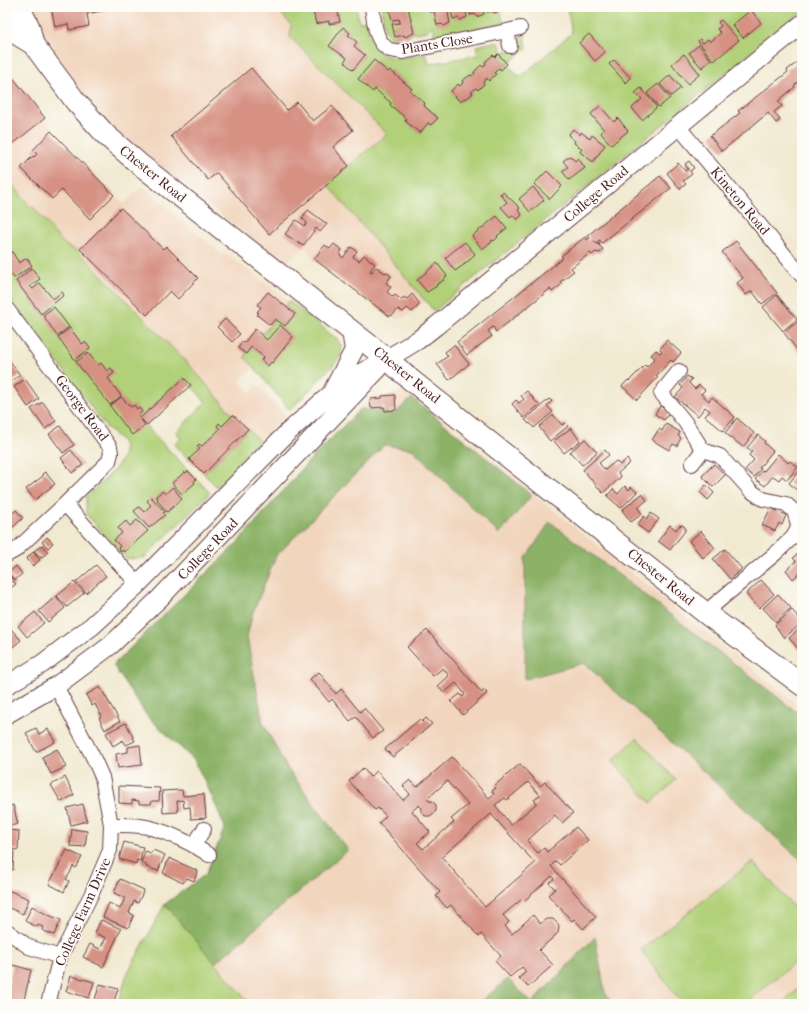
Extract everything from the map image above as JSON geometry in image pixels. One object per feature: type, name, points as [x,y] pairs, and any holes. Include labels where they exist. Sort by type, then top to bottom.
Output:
[{"type":"highway","name":"Chester Road","points":[[17,7],[29,27],[33,44]]},
{"type":"highway","name":"Chester Road","points":[[7,26],[33,44],[76,102],[106,135],[138,163],[352,331],[411,380],[708,615],[802,685]]},
{"type":"main road","name":"College Road","points":[[7,685],[42,664],[92,626],[138,584],[286,434],[331,394],[355,376],[418,340],[436,326],[802,24]]},
{"type":"main road","name":"College Road","points":[[331,394],[354,350],[352,331]]},
{"type":"main road","name":"College Road","points":[[7,714],[56,686],[111,645],[160,598],[387,359]]},
{"type":"street","name":"Plants Close","points":[[372,7],[379,38],[390,50],[403,52],[514,30],[510,46]]},
{"type":"street","name":"Kineton Road","points":[[678,126],[802,276]]},
{"type":"street","name":"George Road","points":[[7,308],[110,447],[111,453],[109,461],[65,504],[11,552]]},
{"type":"street","points":[[679,371],[661,393],[686,422],[703,450],[720,456],[751,491],[763,499],[786,504],[794,511],[800,524],[793,537],[714,605],[708,615]]},
{"type":"street","points":[[692,464],[703,450]]},
{"type":"street","points":[[65,504],[138,584]]},
{"type":"street","name":"College Farm Drive","points":[[48,1004],[60,958],[92,893],[110,850],[111,825],[102,777],[56,686]]},
{"type":"street","points":[[111,825],[128,824],[150,827],[194,845],[209,855]]},
{"type":"street","points":[[194,845],[204,829]]},
{"type":"street","points":[[7,931],[29,947],[60,958]]},
{"type":"shaded area","points":[[32,7],[276,7],[291,25],[290,37],[387,134],[327,184],[425,300],[407,316],[395,318],[389,316],[314,259],[306,247],[284,264],[124,139],[77,89],[36,20],[32,12]]},
{"type":"shaded area","points":[[7,70],[53,128],[51,132],[124,204],[142,186],[222,255],[225,253],[289,301],[286,306],[295,314],[285,326],[275,319],[244,357],[254,367],[239,381],[250,392],[257,385],[285,415],[259,441],[233,415],[193,369],[77,250],[70,249],[56,236],[33,207],[31,208],[7,177]]},
{"type":"shaded area","points":[[402,388],[687,618],[802,708],[802,1004],[250,1004],[165,904],[206,874],[225,827],[194,760],[147,716],[113,665],[238,542],[310,460],[360,409],[375,390],[381,396],[396,394]]},
{"type":"green space","points":[[276,7],[312,7],[316,24],[329,21],[329,23],[337,7],[356,7],[359,22],[366,21],[373,42],[377,49],[383,54],[389,57],[404,58],[426,54],[429,64],[478,55],[476,46],[494,42],[499,43],[502,52],[517,49],[518,39],[524,34],[527,48],[507,64],[520,77],[572,33],[567,7],[802,7],[802,11],[434,311],[327,184],[387,134],[290,37],[291,25]],"holes":[[[343,27],[350,32],[348,35],[354,46],[365,55],[353,69],[344,62],[347,58],[329,46]],[[498,54],[507,65],[501,70],[499,68],[494,73],[496,74],[489,80],[487,78],[483,82],[484,84],[471,92],[473,93],[467,99],[465,98],[460,102],[451,91],[458,84],[460,86],[463,83],[462,81],[475,73],[474,72],[481,65],[483,67],[486,64],[485,62],[493,55],[495,57]],[[374,60],[388,72],[390,70],[412,89],[410,91],[425,103],[424,106],[438,117],[431,125],[428,123],[420,133],[405,121],[407,119],[390,105],[391,103],[375,89],[373,91]]]},
{"type":"green space","points":[[381,7],[500,7],[503,23],[435,37],[432,25],[427,31],[410,34],[410,36],[405,37],[404,35],[390,38],[385,31]]},
{"type":"green space","points":[[7,177],[31,208],[33,207],[44,219],[59,239],[67,246],[77,250],[193,369],[233,415],[222,426],[219,423],[217,426],[220,429],[202,446],[199,444],[197,446],[200,449],[189,460],[175,444],[181,438],[176,432],[206,402],[184,378],[140,418],[210,493],[144,558],[127,559],[86,514],[86,496],[113,472],[123,456],[124,449],[119,438],[106,427],[7,294]]},
{"type":"green space","points":[[289,301],[337,339],[341,346],[339,359],[290,410],[244,357],[275,319],[285,326],[295,314],[285,306]]},
{"type":"green space","points":[[412,398],[532,495],[499,534],[412,449],[384,445],[276,556],[253,612],[247,637],[263,723],[287,768],[348,850],[215,963],[165,904],[206,874],[225,827],[194,760],[147,716],[113,665],[238,542],[310,460],[360,409],[381,410],[393,415]]},
{"type":"green space","points":[[248,429],[259,441],[217,487],[204,474]]},
{"type":"green space","points":[[550,522],[802,716],[802,861],[584,663],[525,679],[525,559]]},
{"type":"green space","points":[[637,738],[676,780],[651,803],[612,761]]},
{"type":"green space","points":[[753,861],[802,917],[802,956],[745,1004],[683,1004],[641,950]]},
{"type":"green space","points":[[165,904],[250,1004],[118,1004],[127,974]]},
{"type":"green space","points":[[595,937],[605,993],[614,1004],[478,1004],[508,979],[532,1003]]},
{"type":"green space","points":[[802,986],[802,1004],[781,1004]]},
{"type":"building","points":[[51,7],[104,7],[105,10],[87,14],[89,26],[69,30],[68,24],[55,27]]},
{"type":"building","points":[[312,7],[337,7],[340,22],[329,24],[329,21],[316,24]]},
{"type":"building","points":[[408,7],[414,33],[405,37],[404,35],[395,37],[392,24],[400,23],[399,19],[392,20],[389,8]]},
{"type":"building","points":[[428,7],[450,7],[447,8],[450,23],[444,26],[442,24],[437,25],[434,11],[429,12]]},
{"type":"building","points":[[450,7],[465,7],[467,17],[460,20],[458,18],[453,19]]},
{"type":"building","points":[[469,7],[482,7],[484,14],[477,17],[475,14],[470,15]]},
{"type":"building","points":[[486,7],[500,7],[501,10],[494,13],[492,11],[487,12]]},
{"type":"building","points":[[768,7],[780,7],[773,12]]},
{"type":"building","points":[[751,10],[761,23],[743,38],[732,25]]},
{"type":"building","points":[[721,20],[739,40],[714,61],[698,41],[700,39],[703,43],[708,39],[710,42],[721,33],[717,29],[721,26],[718,22]]},
{"type":"building","points":[[343,27],[350,33],[348,35],[357,42],[354,46],[365,55],[353,70],[344,62],[347,58],[329,46]]},
{"type":"building","points":[[589,34],[605,52],[595,61],[579,43]]},
{"type":"building","points":[[699,45],[711,60],[702,68],[689,53]]},
{"type":"building","points":[[498,54],[507,64],[501,70],[499,68],[494,73],[496,74],[489,81],[487,78],[478,90],[476,88],[471,92],[473,93],[460,102],[451,91],[458,84],[460,86],[463,83],[462,81],[470,75],[471,76],[475,73],[474,72],[481,65],[483,67],[486,64],[485,62],[493,55],[495,57]]},
{"type":"building","points":[[684,54],[700,74],[688,84],[672,64]]},
{"type":"building","points":[[802,59],[802,87],[798,82],[794,86],[795,87],[778,101],[782,106],[774,112],[780,120],[776,123],[768,113],[722,151],[710,136],[740,113],[738,111],[788,72],[787,70]]},
{"type":"building","points":[[374,60],[388,72],[390,70],[412,89],[410,91],[425,103],[424,106],[438,118],[431,125],[428,123],[420,133],[405,121],[407,119],[390,105],[391,103],[375,89],[373,92],[358,79]]},
{"type":"building","points":[[614,60],[631,78],[626,83],[609,64]]},
{"type":"building","points":[[251,68],[287,110],[297,102],[313,121],[332,106],[353,130],[333,147],[349,166],[269,234],[217,173],[208,180],[171,136]]},
{"type":"building","points":[[7,70],[45,118],[9,147],[7,144],[7,127],[9,126],[7,124]]},
{"type":"building","points":[[670,75],[681,88],[671,96],[660,84]]},
{"type":"building","points":[[658,84],[670,98],[659,107],[647,93]]},
{"type":"building","points":[[641,88],[657,107],[642,120],[632,108],[642,99],[635,93]]},
{"type":"building","points":[[600,106],[614,122],[618,118],[628,131],[611,145],[601,133],[604,130],[591,114]]},
{"type":"building","points":[[573,129],[580,135],[581,132],[590,139],[592,135],[605,145],[593,162],[580,152],[582,149],[574,143],[575,141],[568,135]]},
{"type":"building","points":[[51,131],[114,195],[90,219],[62,190],[52,199],[21,168],[37,154],[33,150]]},
{"type":"building","points":[[570,156],[575,161],[578,158],[585,168],[569,180],[562,171],[568,167],[563,161]]},
{"type":"building","points":[[689,161],[694,168],[690,171],[692,174],[683,181],[686,184],[680,189],[667,173],[678,163],[685,171],[688,169],[685,164]]},
{"type":"building","points":[[547,171],[562,186],[550,199],[534,184]]},
{"type":"building","points":[[660,176],[671,188],[602,243],[600,240],[598,241],[600,244],[599,245],[594,241],[603,249],[600,253],[595,252],[592,255],[590,253],[571,268],[574,271],[560,282],[562,284],[552,292],[550,289],[496,332],[493,327],[488,331],[492,336],[467,355],[457,342],[563,258],[561,256],[585,237],[587,240],[590,238],[587,236]]},
{"type":"building","points":[[533,187],[544,200],[530,212],[519,199]]},
{"type":"building","points":[[503,192],[520,208],[518,210],[522,215],[517,220],[513,215],[510,217],[501,207],[507,202],[500,194]]},
{"type":"building","points":[[121,208],[163,249],[166,246],[198,278],[178,299],[170,291],[147,315],[80,249]]},
{"type":"building","points":[[308,210],[327,224],[320,232],[316,228],[303,246],[285,234],[296,220],[305,226],[307,223],[302,218]]},
{"type":"building","points":[[497,216],[507,228],[497,236],[498,237],[494,241],[491,241],[492,242],[482,249],[472,236]]},
{"type":"building","points":[[736,241],[777,293],[762,304],[752,291],[746,295],[737,283],[743,278],[722,252]]},
{"type":"building","points":[[465,242],[475,254],[471,259],[455,271],[445,258]]},
{"type":"building","points":[[334,244],[342,250],[339,254],[343,258],[351,247],[357,251],[353,257],[359,261],[364,255],[375,264],[370,271],[372,272],[376,267],[391,276],[386,283],[391,287],[387,292],[393,297],[395,295],[402,300],[404,297],[407,299],[412,294],[420,304],[412,312],[407,308],[403,312],[398,309],[393,315],[389,316],[314,259],[325,245],[330,249]]},
{"type":"building","points":[[11,250],[19,263],[27,258],[32,266],[14,278],[7,269],[7,253]]},
{"type":"building","points":[[437,263],[447,276],[436,285],[437,286],[427,292],[417,280]]},
{"type":"building","points":[[32,268],[40,279],[30,286],[33,289],[40,283],[53,299],[62,292],[64,295],[41,314],[16,281]]},
{"type":"building","points":[[268,292],[295,314],[285,326],[275,319],[270,325],[257,315],[259,313],[257,312],[261,307],[257,305]]},
{"type":"building","points":[[777,295],[797,319],[783,331],[763,307]]},
{"type":"building","points":[[54,307],[69,327],[57,336],[43,315]]},
{"type":"building","points":[[225,319],[240,334],[232,342],[217,327]]},
{"type":"building","points":[[798,321],[802,326],[802,356],[784,333]]},
{"type":"building","points":[[280,325],[293,337],[268,366],[261,360],[264,357],[251,347],[246,354],[238,348],[255,329],[267,340]]},
{"type":"building","points":[[70,328],[82,344],[85,342],[90,348],[75,360],[58,337]]},
{"type":"building","points":[[667,340],[681,353],[673,362],[671,360],[669,362],[656,376],[658,377],[637,400],[622,386],[645,365],[647,367],[655,358],[651,355],[656,350],[660,353],[662,351],[660,349]]},
{"type":"building","points":[[454,345],[469,364],[449,380],[437,364],[448,356],[445,352]]},
{"type":"building","points":[[88,353],[98,365],[101,363],[107,371],[111,368],[114,373],[108,378],[121,396],[110,405],[76,362]]},
{"type":"building","points":[[7,357],[20,375],[9,383],[7,380]]},
{"type":"building","points":[[687,376],[692,379],[689,383],[695,389],[699,385],[705,390],[701,394],[709,401],[712,397],[735,417],[723,431],[705,416],[710,411],[705,407],[698,416],[675,397],[683,388],[680,385]]},
{"type":"building","points":[[184,378],[191,385],[147,425],[140,418]]},
{"type":"building","points":[[25,379],[39,399],[28,407],[14,387]]},
{"type":"building","points":[[527,391],[539,405],[524,418],[512,404],[516,400],[519,403],[524,399],[521,396]]},
{"type":"building","points":[[395,395],[396,410],[385,411],[384,407],[371,408],[370,399]]},
{"type":"building","points":[[121,397],[131,407],[134,405],[137,409],[139,408],[142,412],[138,415],[145,425],[132,435],[110,406]]},
{"type":"building","points":[[549,399],[552,401],[547,406],[553,412],[534,428],[525,420]]},
{"type":"building","points":[[43,402],[56,421],[45,429],[31,409]]},
{"type":"building","points":[[660,406],[670,412],[664,420],[655,414]]},
{"type":"building","points":[[233,415],[248,429],[204,474],[189,459],[200,449],[197,446],[199,444],[202,446],[220,429],[217,426],[219,423],[222,426]]},
{"type":"building","points":[[553,415],[562,425],[565,423],[568,426],[550,441],[539,427]]},
{"type":"building","points":[[737,418],[754,433],[743,447],[725,433]]},
{"type":"building","points":[[666,424],[680,432],[678,436],[681,438],[677,446],[673,444],[669,450],[652,440],[659,429],[662,431]]},
{"type":"building","points":[[60,426],[74,445],[63,453],[49,434]]},
{"type":"building","points":[[571,428],[580,441],[564,453],[554,441]]},
{"type":"building","points":[[758,435],[773,451],[759,468],[761,469],[754,477],[745,470],[754,460],[749,455],[752,451],[747,448]]},
{"type":"building","points":[[585,439],[597,452],[582,465],[570,452]]},
{"type":"building","points":[[71,450],[83,465],[72,473],[61,458]]},
{"type":"building","points":[[605,450],[609,455],[599,463],[605,470],[616,461],[620,465],[627,459],[630,463],[618,473],[621,477],[603,493],[583,470]]},
{"type":"building","points":[[778,454],[788,463],[790,461],[798,467],[787,480],[782,476],[779,480],[773,476],[765,486],[755,479],[763,470],[764,471]]},
{"type":"building","points":[[714,464],[725,475],[713,487],[702,476]]},
{"type":"building","points":[[801,469],[802,471],[802,495],[789,483]]},
{"type":"building","points":[[188,471],[196,479],[194,482],[195,483],[182,494],[172,483]]},
{"type":"building","points":[[45,472],[55,484],[35,500],[26,489],[43,476],[42,474]]},
{"type":"building","points":[[706,485],[714,493],[708,500],[700,492]]},
{"type":"building","points":[[625,486],[629,490],[631,487],[637,492],[621,508],[607,496],[613,489],[618,494]]},
{"type":"building","points":[[173,487],[182,499],[167,512],[157,500],[158,499],[156,496],[163,491],[165,494]]},
{"type":"building","points":[[642,494],[647,500],[638,508],[642,514],[631,522],[622,510]]},
{"type":"building","points":[[151,497],[165,512],[163,513],[165,515],[149,528],[134,511],[139,507],[144,512],[151,505],[147,501]]},
{"type":"building","points":[[771,508],[786,515],[782,525],[779,523],[775,531],[762,525]]},
{"type":"building","points":[[16,510],[23,518],[12,528],[7,523],[7,518]]},
{"type":"building","points":[[651,513],[659,519],[648,533],[637,525],[644,516],[647,519]]},
{"type":"building","points":[[137,520],[148,531],[124,552],[123,550],[121,552],[118,548],[120,546],[114,540],[122,533],[118,528],[126,521],[130,526]]},
{"type":"building","points":[[670,525],[676,530],[682,525],[685,527],[685,531],[670,550],[658,541]]},
{"type":"building","points":[[701,531],[715,548],[703,558],[689,541]]},
{"type":"building","points":[[47,537],[53,543],[48,548],[42,542]]},
{"type":"building","points":[[42,545],[48,552],[41,558],[34,551]]},
{"type":"building","points":[[725,549],[742,569],[730,579],[713,559]]},
{"type":"building","points":[[33,552],[40,560],[33,566],[26,559]]},
{"type":"building","points":[[799,553],[802,557],[802,571],[793,579],[786,570],[796,561],[793,558]]},
{"type":"building","points":[[96,565],[106,576],[86,593],[76,582]]},
{"type":"building","points":[[16,566],[22,574],[15,580],[8,573]]},
{"type":"building","points":[[7,573],[16,584],[11,588],[7,583]]},
{"type":"building","points":[[761,580],[774,594],[759,608],[746,594]]},
{"type":"building","points":[[74,582],[84,593],[67,607],[57,596]]},
{"type":"building","points":[[778,594],[791,608],[776,622],[763,608]]},
{"type":"building","points":[[56,596],[65,608],[48,622],[39,611]]},
{"type":"building","points":[[792,610],[802,621],[802,623],[784,638],[775,625]]},
{"type":"building","points":[[35,612],[44,623],[27,637],[18,626]]},
{"type":"building","points":[[802,626],[802,647],[799,650],[789,638]]},
{"type":"building","points":[[11,629],[21,640],[7,652],[7,632]]},
{"type":"building","points":[[427,630],[482,693],[484,690],[487,693],[463,715],[451,701],[460,694],[463,697],[465,694],[456,683],[444,693],[438,686],[449,676],[443,668],[433,676],[407,647]]},
{"type":"building","points":[[319,672],[336,694],[341,689],[360,712],[364,708],[383,731],[373,738],[356,717],[350,721],[332,699],[329,702],[310,679]]},
{"type":"building","points":[[100,687],[120,721],[105,730],[99,718],[102,716],[95,704],[92,706],[86,695]]},
{"type":"building","points":[[426,718],[432,724],[393,757],[385,749],[420,719],[422,722]]},
{"type":"building","points":[[126,723],[135,741],[126,745],[123,740],[113,746],[106,733]]},
{"type":"building","points":[[36,728],[39,734],[48,729],[55,742],[36,752],[26,733]]},
{"type":"building","points":[[140,745],[142,765],[118,768],[116,754],[128,752],[128,747]]},
{"type":"building","points":[[57,749],[66,767],[51,774],[42,757]]},
{"type":"building","points":[[452,757],[489,798],[494,794],[492,791],[496,788],[494,786],[520,764],[540,786],[545,782],[573,813],[562,823],[555,815],[527,841],[538,853],[544,848],[547,852],[576,827],[588,840],[560,865],[556,861],[551,866],[596,917],[583,929],[574,919],[572,921],[548,895],[555,889],[549,883],[554,879],[552,876],[524,901],[522,899],[503,915],[509,922],[505,926],[512,934],[533,915],[540,924],[546,919],[553,919],[559,925],[558,933],[539,950],[553,965],[528,987],[519,978],[526,972],[522,967],[510,977],[495,961],[501,956],[481,934],[479,937],[451,905],[447,908],[436,896],[440,892],[379,823],[386,816],[378,808],[375,810],[349,781],[363,768],[370,777],[377,771],[403,800],[410,794],[403,786],[410,780],[417,787]],"holes":[[[447,781],[468,805],[451,819],[454,822],[423,849],[417,843],[430,832],[412,811],[419,805],[425,816],[430,816],[436,811],[436,805],[427,799]],[[528,782],[540,795],[534,800],[537,803],[511,825],[495,805],[505,798],[507,800]],[[491,814],[535,863],[485,907],[442,857]]]},
{"type":"building","points":[[65,777],[74,795],[61,802],[51,785]]},
{"type":"building","points":[[119,786],[160,788],[159,801],[152,801],[151,804],[139,804],[139,801],[132,800],[132,804],[119,803]]},
{"type":"building","points":[[182,790],[183,796],[204,794],[206,818],[191,819],[190,807],[184,808],[183,800],[177,801],[178,812],[163,813],[162,791]]},
{"type":"building","points":[[83,804],[87,821],[71,825],[67,808]]},
{"type":"building","points":[[13,805],[18,824],[7,827],[7,807]]},
{"type":"building","points":[[72,829],[87,831],[85,847],[70,846]]},
{"type":"building","points":[[8,830],[19,831],[18,850],[7,849]]},
{"type":"building","points":[[124,842],[143,847],[140,861],[137,860],[136,864],[119,859]]},
{"type":"building","points":[[67,850],[82,857],[76,868],[73,866],[66,879],[69,881],[64,892],[49,884]]},
{"type":"building","points":[[153,850],[165,855],[158,871],[146,867],[147,865],[141,863],[145,851],[151,853]]},
{"type":"building","points":[[7,851],[14,852],[13,870],[7,870]]},
{"type":"building","points":[[169,858],[198,871],[194,881],[187,878],[183,883],[163,873]]},
{"type":"building","points":[[120,879],[144,890],[138,903],[134,901],[129,913],[134,915],[128,928],[103,917],[109,903],[120,909],[125,898],[114,893]]},
{"type":"building","points":[[8,890],[29,899],[23,914],[7,907]]},
{"type":"building","points":[[32,906],[61,920],[54,935],[42,930],[43,927],[38,925],[37,927],[25,921]]},
{"type":"building","points":[[101,920],[121,929],[103,967],[83,957],[90,944],[100,949],[106,938],[95,933]]},
{"type":"building","points":[[13,965],[31,970],[23,1004],[7,1004],[7,989]]},
{"type":"building","points":[[71,976],[94,982],[89,998],[66,991]]},
{"type":"building","points":[[100,984],[118,989],[113,1004],[95,999]]}]
